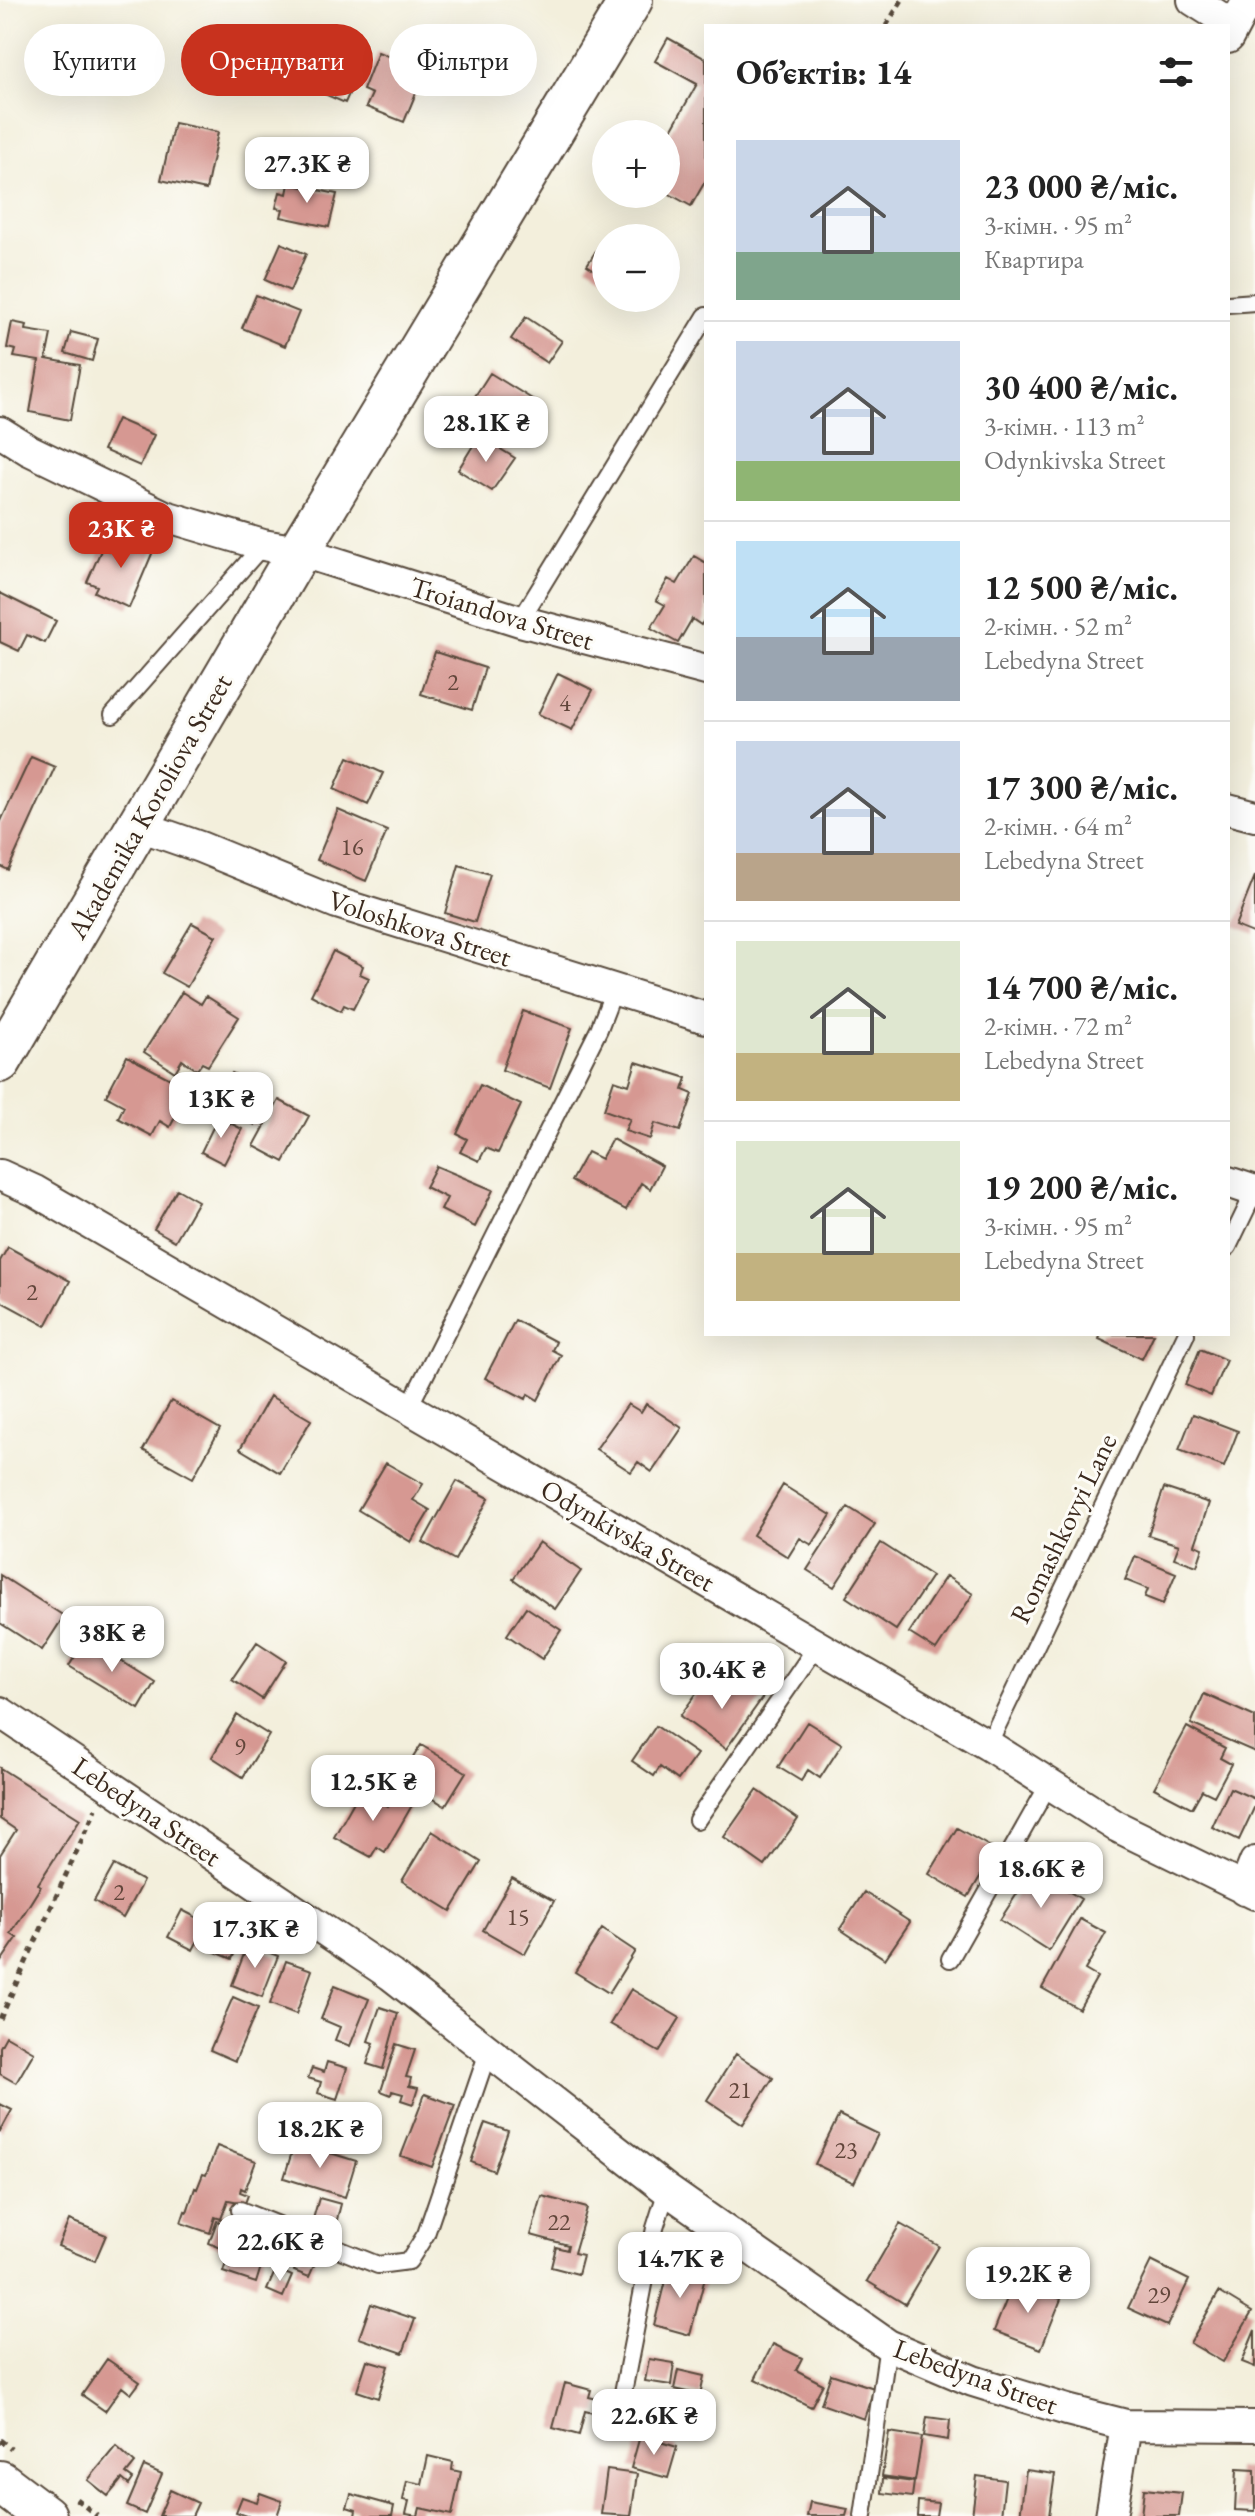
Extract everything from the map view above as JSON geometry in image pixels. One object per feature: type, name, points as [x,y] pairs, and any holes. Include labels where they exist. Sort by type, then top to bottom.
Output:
[{"type":"main road","name":"Akademika Koroliova Street","points":[[0,1061],[137,825],[281,548],[631,0]]},
{"type":"main road","points":[[0,2482],[45,2516]]},
{"type":"street","points":[[1193,0],[1237,21]]},
{"type":"street","points":[[3,444],[165,516],[281,548]]},
{"type":"street","name":"Troiandova Street","points":[[281,548],[520,621],[704,669]]},
{"type":"street","points":[[1230,810],[1255,816]]},
{"type":"street","name":"Voloshkova Street","points":[[137,825],[337,903],[704,1017]]},
{"type":"street","name":"Odynkivska Street","points":[[0,1175],[35,1191],[409,1407],[988,1745],[1116,1826],[1251,1882]]},
{"type":"street","points":[[1230,1183],[1255,1191]]},
{"type":"street","name":"Lebedyna Street","points":[[0,1712],[391,1975],[667,2190],[888,2345],[973,2381],[1126,2425],[1255,2426]]},
{"type":"street","points":[[1111,2516],[1126,2425]]},
{"type":"lane","points":[[1230,304],[1255,302]]},
{"type":"lane","points":[[520,621],[704,319]]},
{"type":"lane","points":[[113,715],[281,548]]},
{"type":"lane","points":[[409,1407],[599,1029],[614,990]]},
{"type":"lane","points":[[1230,1243],[1255,1191]]},
{"type":"lane","name":"Romashkovyi Lane","points":[[988,1745],[1185,1336]]},
{"type":"lane","points":[[697,1820],[817,1646]]},
{"type":"lane","points":[[950,1959],[1049,1784]]},
{"type":"lane","points":[[240,2210],[378,2265],[409,2261],[426,2234],[489,2049]]},
{"type":"lane","points":[[620,2408],[655,2228],[667,2190]]},
{"type":"lane","points":[[863,2516],[888,2345]]},
{"type":"path","points":[[887,24],[902,0]]},
{"type":"path","points":[[0,2019],[107,1784]]},
{"type":"building","points":[[668,38],[704,58],[704,183],[691,206],[680,200],[680,120],[677,120],[697,84],[655,61]]},
{"type":"building","points":[[378,52],[389,56],[389,96],[415,96],[404,122],[366,107],[373,96],[373,65]]},
{"type":"building","points":[[329,96],[348,96],[345,103]]},
{"type":"building","points":[[174,123],[218,132],[206,190],[161,180]]},
{"type":"building","points":[[289,184],[337,194],[329,227],[281,217],[283,209],[276,208],[280,192],[287,194]]},
{"type":"building","points":[[281,243],[306,254],[290,291],[265,280]]},
{"type":"building","points":[[256,295],[299,312],[285,346],[242,328]]},
{"type":"building","points":[[526,317],[562,341],[547,363],[511,339]]},
{"type":"building","points":[[12,322],[27,325],[26,330],[51,334],[46,359],[80,365],[70,420],[30,412],[39,361],[14,357],[16,350],[7,348]]},
{"type":"building","points":[[71,332],[98,339],[92,361],[65,353]]},
{"type":"building","points":[[490,373],[537,402],[517,433],[470,404]]},
{"type":"building","points":[[117,419],[154,435],[140,466],[103,450]]},
{"type":"building","points":[[479,436],[515,458],[492,491],[458,470]]},
{"type":"building","points":[[119,534],[154,549],[129,608],[94,592],[97,586],[87,582],[102,548],[112,552]]},
{"type":"building","points":[[694,556],[704,562],[704,620],[701,625],[692,619],[678,643],[651,628],[665,605],[656,600],[668,579],[677,584]]},
{"type":"building","points":[[0,593],[56,621],[45,643],[27,635],[19,651],[0,642]]},
{"type":"building","points":[[435,652],[485,668],[472,710],[421,694]]},
{"type":"building","points":[[558,673],[593,690],[572,730],[538,714]]},
{"type":"building","points":[[31,757],[55,767],[8,870],[0,866],[0,823]]},
{"type":"building","points":[[348,757],[383,773],[368,805],[334,789]]},
{"type":"building","points":[[338,810],[387,831],[366,881],[317,860]]},
{"type":"building","points":[[459,865],[490,874],[475,922],[445,913]]},
{"type":"building","points":[[1255,876],[1255,934],[1235,926]]},
{"type":"building","points":[[192,923],[216,936],[187,987],[162,973]]},
{"type":"building","points":[[333,951],[363,966],[360,974],[369,978],[353,1009],[344,1005],[341,1011],[311,995]]},
{"type":"building","points":[[182,992],[201,1004],[206,996],[239,1017],[208,1066],[202,1063],[197,1070],[182,1060],[175,1072],[144,1052]]},
{"type":"building","points":[[523,1011],[572,1028],[550,1088],[502,1070]]},
{"type":"building","points":[[127,1056],[180,1084],[174,1095],[184,1100],[170,1127],[160,1121],[152,1136],[118,1118],[124,1106],[106,1096]]},
{"type":"building","points":[[636,1062],[687,1078],[683,1090],[693,1094],[680,1131],[655,1123],[650,1139],[625,1131],[630,1119],[604,1110],[614,1080],[629,1085]]},
{"type":"building","points":[[232,1073],[272,1093],[255,1125],[215,1105]]},
{"type":"building","points":[[480,1085],[521,1105],[498,1153],[486,1148],[479,1161],[460,1152],[467,1139],[457,1134]]},
{"type":"building","points":[[279,1100],[309,1116],[284,1162],[254,1146]]},
{"type":"building","points":[[218,1117],[242,1129],[224,1164],[201,1152]]},
{"type":"building","points":[[612,1139],[662,1166],[650,1189],[641,1183],[626,1210],[571,1181],[587,1152],[601,1159]]},
{"type":"building","points":[[436,1166],[493,1190],[475,1227],[441,1210],[447,1198],[425,1187]]},
{"type":"building","points":[[177,1189],[198,1201],[175,1241],[154,1229]]},
{"type":"building","points":[[8,1247],[70,1281],[46,1326],[0,1301],[0,1261]]},
{"type":"building","points":[[515,1320],[556,1342],[552,1350],[561,1355],[538,1400],[528,1394],[526,1399],[485,1378]]},
{"type":"building","points":[[1100,1336],[1153,1336],[1142,1359],[1099,1339]]},
{"type":"building","points":[[1200,1349],[1226,1360],[1211,1396],[1185,1385]]},
{"type":"building","points":[[270,1396],[311,1420],[280,1473],[240,1449]]},
{"type":"building","points":[[171,1401],[220,1429],[193,1478],[143,1450]]},
{"type":"building","points":[[628,1404],[641,1412],[646,1404],[682,1428],[652,1472],[638,1462],[631,1472],[596,1449]]},
{"type":"building","points":[[1193,1414],[1238,1431],[1224,1467],[1179,1450]]},
{"type":"building","points":[[386,1463],[423,1484],[413,1500],[430,1510],[411,1542],[358,1510]]},
{"type":"building","points":[[457,1481],[489,1498],[455,1560],[423,1542]]},
{"type":"building","points":[[783,1485],[831,1515],[812,1545],[800,1538],[788,1557],[753,1535]]},
{"type":"building","points":[[1164,1488],[1209,1503],[1195,1545],[1203,1548],[1197,1566],[1174,1558],[1179,1545],[1148,1535]]},
{"type":"building","points":[[848,1507],[875,1524],[834,1587],[807,1570]]},
{"type":"building","points":[[539,1542],[581,1571],[555,1609],[513,1579]]},
{"type":"building","points":[[881,1543],[932,1576],[896,1630],[846,1597]]},
{"type":"building","points":[[1135,1556],[1176,1573],[1163,1604],[1145,1597],[1148,1589],[1125,1580]]},
{"type":"building","points":[[0,1575],[64,1616],[42,1650],[0,1623]]},
{"type":"building","points":[[946,1576],[973,1594],[936,1650],[909,1633]]},
{"type":"building","points":[[526,1607],[561,1630],[542,1659],[507,1635]]},
{"type":"building","points":[[86,1639],[155,1682],[139,1709],[69,1666]]},
{"type":"building","points":[[257,1642],[286,1661],[262,1699],[232,1679]]},
{"type":"building","points":[[735,1677],[763,1697],[726,1749],[680,1716],[705,1682],[722,1694]]},
{"type":"building","points":[[1204,1694],[1255,1717],[1255,1752],[1191,1724]]},
{"type":"building","points":[[237,1715],[269,1735],[243,1777],[212,1757]]},
{"type":"building","points":[[807,1722],[842,1744],[820,1778],[808,1770],[801,1781],[778,1767]]},
{"type":"building","points":[[656,1726],[697,1754],[678,1780],[660,1767],[654,1776],[632,1761]]},
{"type":"building","points":[[1187,1727],[1225,1748],[1220,1758],[1231,1764],[1214,1796],[1202,1790],[1192,1808],[1154,1788]]},
{"type":"building","points":[[421,1745],[466,1772],[445,1806],[400,1778]]},
{"type":"building","points":[[0,1768],[80,1819],[38,1884],[41,1886],[11,1934],[17,1938],[0,1963],[0,1855],[16,1830],[0,1819]]},
{"type":"building","points":[[1230,1788],[1255,1799],[1255,1806],[1239,1840],[1212,1827]]},
{"type":"building","points":[[757,1790],[798,1819],[765,1866],[724,1837]]},
{"type":"building","points":[[360,1791],[388,1806],[396,1792],[414,1802],[385,1852],[377,1847],[371,1857],[334,1837]]},
{"type":"building","points":[[957,1828],[996,1850],[968,1897],[929,1874]]},
{"type":"building","points":[[432,1831],[481,1862],[451,1911],[402,1881]]},
{"type":"building","points":[[114,1865],[143,1881],[123,1918],[94,1901]]},
{"type":"building","points":[[1033,1869],[1081,1899],[1049,1951],[1000,1920]]},
{"type":"building","points":[[512,1878],[554,1901],[525,1954],[483,1930]]},
{"type":"building","points":[[864,1892],[910,1922],[885,1959],[840,1929]]},
{"type":"building","points":[[182,1910],[207,1923],[193,1950],[168,1937]]},
{"type":"building","points":[[231,1913],[249,1921],[232,1959],[213,1951]]},
{"type":"building","points":[[1080,1919],[1106,1933],[1085,1970],[1097,1977],[1079,2009],[1042,1988]]},
{"type":"building","points":[[602,1929],[635,1951],[609,1993],[575,1972]]},
{"type":"building","points":[[248,1944],[278,1956],[262,1997],[232,1985]]},
{"type":"building","points":[[286,1961],[312,1970],[296,2014],[270,2004]]},
{"type":"building","points":[[335,1985],[369,1999],[350,2046],[335,2040],[340,2027],[321,2019]]},
{"type":"building","points":[[631,1989],[680,2018],[659,2052],[610,2024]]},
{"type":"building","points":[[233,1997],[258,2008],[235,2061],[210,2050]]},
{"type":"building","points":[[380,2007],[398,2013],[383,2069],[367,2064],[374,2043],[368,2041]]},
{"type":"building","points":[[6,2036],[34,2052],[16,2083],[0,2074],[0,2047]]},
{"type":"building","points":[[396,2044],[415,2050],[406,2077],[411,2078],[409,2086],[418,2088],[413,2104],[401,2100],[403,2094],[392,2091],[391,2095],[381,2091]]},
{"type":"building","points":[[736,2054],[773,2078],[743,2124],[707,2100]]},
{"type":"building","points":[[327,2062],[347,2068],[337,2099],[318,2093],[321,2082],[308,2078],[312,2068],[324,2072]]},
{"type":"building","points":[[425,2094],[455,2105],[432,2167],[401,2156]]},
{"type":"building","points":[[0,2104],[12,2110],[0,2132]]},
{"type":"building","points":[[839,2115],[878,2134],[854,2183],[815,2164]]},
{"type":"building","points":[[485,2123],[508,2131],[494,2171],[471,2162]]},
{"type":"building","points":[[295,2142],[356,2161],[345,2197],[284,2178]]},
{"type":"building","points":[[217,2146],[256,2161],[245,2190],[241,2188],[240,2192],[248,2195],[245,2203],[228,2200],[221,2219],[215,2217],[210,2233],[181,2223]]},
{"type":"building","points":[[542,2196],[587,2208],[574,2253],[583,2255],[578,2274],[551,2267],[556,2247],[567,2250],[568,2245],[531,2235]]},
{"type":"building","points":[[319,2198],[341,2204],[332,2239],[309,2233]]},
{"type":"building","points":[[69,2220],[106,2235],[95,2261],[58,2246]]},
{"type":"building","points":[[217,2221],[232,2227],[223,2249],[209,2243]]},
{"type":"building","points":[[900,2224],[939,2246],[905,2304],[867,2281]]},
{"type":"building","points":[[236,2234],[268,2244],[256,2283],[223,2272]]},
{"type":"building","points":[[300,2255],[316,2261],[309,2277],[294,2271]]},
{"type":"building","points":[[1151,2261],[1189,2280],[1167,2326],[1128,2308]]},
{"type":"building","points":[[669,2265],[706,2274],[690,2335],[654,2325]]},
{"type":"building","points":[[276,2269],[292,2276],[283,2297],[267,2290]]},
{"type":"building","points":[[1014,2281],[1061,2299],[1041,2349],[994,2331]]},
{"type":"building","points":[[1219,2292],[1252,2312],[1223,2362],[1190,2343]]},
{"type":"building","points":[[371,2304],[415,2319],[403,2353],[359,2338]]},
{"type":"building","points":[[1255,2330],[1255,2367],[1242,2362]]},
{"type":"building","points":[[773,2344],[802,2358],[796,2370],[823,2384],[811,2407],[755,2379]]},
{"type":"building","points":[[107,2359],[140,2382],[131,2394],[122,2387],[105,2411],[82,2395]]},
{"type":"building","points":[[649,2359],[674,2363],[671,2385],[645,2381]]},
{"type":"building","points":[[367,2360],[388,2366],[378,2398],[357,2391]]},
{"type":"building","points":[[678,2370],[704,2376],[700,2395],[674,2389]]},
{"type":"building","points":[[831,2374],[874,2388],[864,2419],[821,2404]]},
{"type":"building","points":[[565,2383],[591,2390],[589,2397],[601,2400],[597,2414],[585,2411],[579,2435],[553,2428]]},
{"type":"building","points":[[927,2417],[950,2420],[948,2440],[924,2436]]},
{"type":"building","points":[[889,2432],[922,2437],[915,2481],[882,2476]]},
{"type":"building","points":[[640,2436],[677,2447],[668,2478],[631,2468]]},
{"type":"building","points":[[116,2446],[135,2463],[126,2474],[133,2479],[129,2485],[122,2479],[108,2496],[88,2480]]},
{"type":"building","points":[[428,2456],[453,2462],[452,2470],[461,2472],[452,2515],[420,2508],[418,2516],[406,2514],[409,2501],[403,2500],[407,2481],[422,2484]]},
{"type":"building","points":[[144,2466],[162,2474],[145,2514],[127,2506]]},
{"type":"building","points":[[1237,2469],[1255,2470],[1255,2511],[1235,2510]]},
{"type":"building","points":[[607,2470],[637,2474],[631,2516],[601,2514]]},
{"type":"building","points":[[1026,2470],[1055,2474],[1049,2516],[1020,2516]]},
{"type":"building","points":[[977,2476],[1005,2480],[1001,2516],[972,2516]]},
{"type":"building","points":[[883,2478],[914,2482],[912,2497],[882,2493]]},
{"type":"building","points":[[1144,2489],[1182,2493],[1179,2516],[1141,2516]]},
{"type":"building","points":[[170,2490],[198,2503],[192,2516],[159,2516]]},
{"type":"building","points":[[260,2493],[282,2501],[277,2516],[247,2516],[236,2512],[242,2497],[257,2502]]},
{"type":"building","points":[[351,2494],[394,2506],[392,2516],[355,2516],[356,2510],[347,2507]]},
{"type":"building","points":[[918,2501],[938,2503],[936,2516],[917,2516]]},
{"type":"building","points":[[810,2502],[848,2509],[846,2516],[807,2516]]}]
